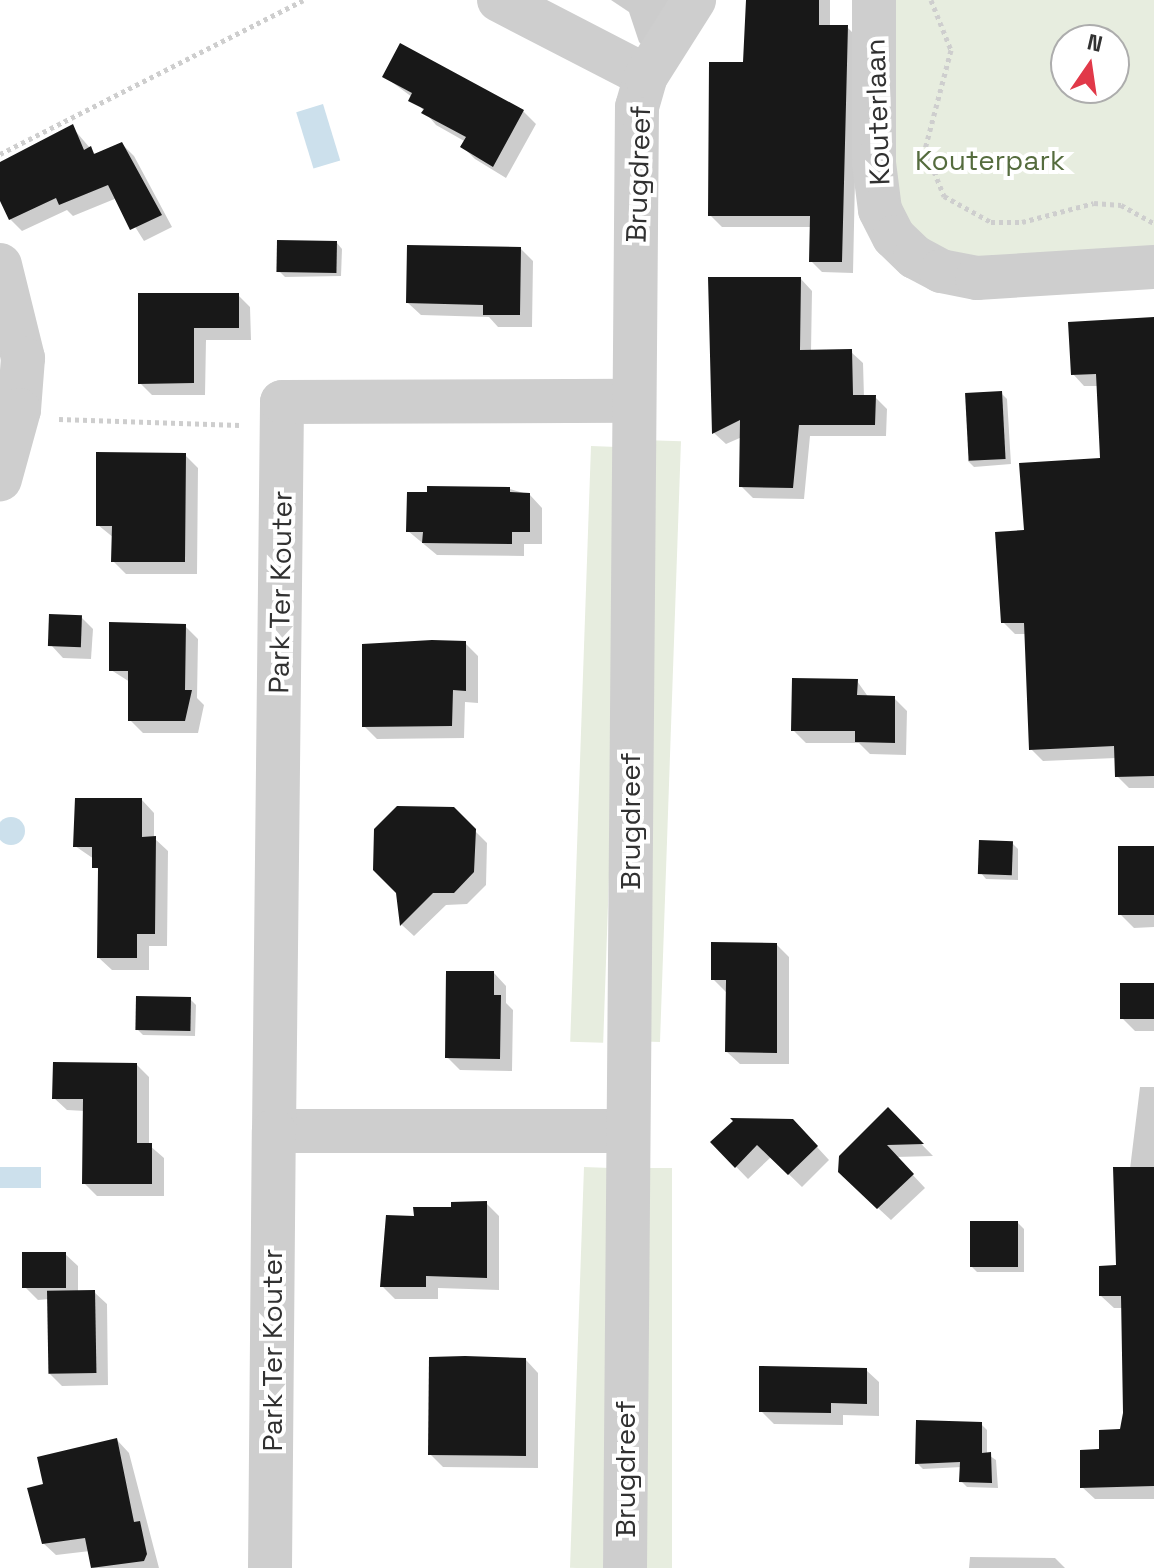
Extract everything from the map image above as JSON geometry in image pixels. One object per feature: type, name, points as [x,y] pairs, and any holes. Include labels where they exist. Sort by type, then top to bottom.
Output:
[{"type":"street","name":"Brugdreef","points":[[499,0],[646,76]]},
{"type":"street","name":"Brugdreef","points":[[625,1568],[632,401],[637,107],[646,76],[694,0]]},
{"type":"street","name":"Kouterlaan","points":[[874,0],[874,163],[880,210],[894,237],[915,257],[941,271],[977,278],[1154,267]]},
{"type":"street","points":[[0,265],[23,358],[19,410],[0,479]]},
{"type":"street","points":[[281,426],[282,402],[632,401]]},
{"type":"street","name":"Park Ter Kouter","points":[[270,1568],[281,426]]},
{"type":"street","points":[[274,1131],[627,1131]]},
{"type":"path","points":[[0,154],[303,0]]},
{"type":"path","points":[[931,0],[951,50],[925,149],[944,196],[991,222],[1022,222],[1094,203],[1121,205],[1154,223]]},
{"type":"path","points":[[19,410],[65,421],[281,426]]},
{"type":"green space","name":"Kouterpark","points":[[893,0],[1154,0],[1154,253],[979,263],[941,256],[896,213]]},
{"type":"green space","points":[[643,440],[681,441],[660,1042],[622,1041]]},
{"type":"green space","points":[[591,446],[624,447],[603,1043],[570,1042]]},
{"type":"green space","points":[[584,1167],[617,1168],[603,1568],[570,1568]]},
{"type":"green space","points":[[637,1168],[672,1168],[672,1568],[637,1568]]},
{"type":"water","points":[[323,104],[340,160],[313,169],[296,112]]},
{"type":"water","points":[[11,817],[21,821],[25,831],[21,841],[11,845],[1,841],[-3,831],[1,821]]},
{"type":"water","points":[[0,1167],[41,1167],[41,1188],[0,1188]]},
{"type":"building","points":[[746,0],[819,0],[819,25],[848,25],[842,262],[809,262],[810,216],[708,216],[709,62],[743,62]]},
{"type":"building","points":[[400,43],[524,110],[493,167],[460,147],[466,137],[421,113],[424,109],[408,101],[412,93],[382,77]]},
{"type":"building","points":[[73,124],[84,150],[91,146],[94,154],[122,142],[162,215],[130,230],[108,185],[59,205],[56,198],[9,220],[0,201],[0,162]]},
{"type":"building","points":[[277,240],[337,241],[336,273],[276,272]]},
{"type":"building","points":[[407,245],[521,247],[520,315],[483,315],[483,305],[406,303]]},
{"type":"building","points":[[708,277],[801,277],[800,350],[852,349],[853,395],[876,395],[875,425],[799,425],[793,488],[739,487],[740,420],[712,434]]},
{"type":"building","points":[[138,293],[239,293],[239,328],[194,328],[194,383],[138,384]]},
{"type":"building","points":[[1154,317],[1154,776],[1115,777],[1114,746],[1029,750],[1024,623],[1001,623],[995,532],[1024,530],[1019,463],[1100,458],[1096,374],[1071,375],[1068,322]]},
{"type":"building","points":[[1002,391],[1006,459],[969,461],[965,393]]},
{"type":"building","points":[[96,452],[186,453],[185,562],[111,562],[112,526],[96,526]]},
{"type":"building","points":[[427,486],[510,487],[510,492],[530,493],[530,532],[512,532],[512,544],[422,543],[423,532],[406,532],[407,492],[427,492]]},
{"type":"building","points":[[49,614],[82,615],[81,647],[48,646]]},
{"type":"building","points":[[109,622],[186,624],[185,690],[192,690],[185,721],[128,721],[128,671],[109,671]]},
{"type":"building","points":[[466,641],[466,691],[453,690],[452,726],[362,727],[362,644]]},
{"type":"building","points":[[792,678],[858,679],[857,695],[895,696],[895,743],[855,742],[855,731],[791,731]]},
{"type":"building","points":[[75,798],[142,798],[142,837],[156,836],[155,934],[137,934],[137,958],[97,958],[98,868],[92,868],[92,847],[73,847]]},
{"type":"building","points":[[397,806],[454,807],[476,829],[474,872],[454,893],[433,893],[400,926],[396,893],[373,870],[374,829]]},
{"type":"building","points":[[979,840],[1013,841],[1012,875],[978,874]]},
{"type":"building","points":[[1118,846],[1154,846],[1154,915],[1118,915]]},
{"type":"building","points":[[711,942],[777,943],[777,1053],[725,1052],[726,980],[711,980]]},
{"type":"building","points":[[446,971],[494,971],[494,995],[501,995],[500,1059],[445,1058]]},
{"type":"building","points":[[1120,983],[1154,983],[1154,1019],[1120,1019]]},
{"type":"building","points":[[136,996],[191,997],[190,1031],[135,1030]]},
{"type":"building","points":[[53,1062],[137,1063],[137,1143],[152,1143],[152,1184],[82,1184],[83,1099],[52,1099]]},
{"type":"building","points":[[888,1107],[924,1144],[887,1145],[914,1174],[877,1209],[838,1172],[839,1156]]},
{"type":"building","points":[[730,1118],[793,1119],[818,1146],[788,1175],[757,1145],[735,1168],[710,1142],[733,1121]]},
{"type":"building","points":[[1113,1167],[1154,1167],[1154,1486],[1080,1488],[1080,1450],[1099,1449],[1099,1430],[1120,1429],[1123,1413],[1121,1296],[1099,1296],[1099,1266],[1116,1265]]},
{"type":"building","points":[[487,1201],[487,1278],[426,1276],[426,1287],[380,1287],[386,1215],[414,1216],[413,1207],[451,1207],[451,1202]]},
{"type":"building","points":[[970,1221],[1018,1221],[1018,1267],[970,1267]]},
{"type":"building","points":[[22,1252],[66,1252],[66,1288],[22,1288]]},
{"type":"building","points":[[95,1290],[96,1373],[48,1374],[47,1291]]},
{"type":"building","points":[[429,1357],[526,1358],[526,1456],[428,1455]]},
{"type":"building","points":[[759,1366],[867,1368],[867,1404],[831,1403],[831,1413],[759,1412]]},
{"type":"building","points":[[916,1420],[982,1422],[982,1453],[991,1452],[992,1483],[959,1482],[960,1462],[915,1464]]},
{"type":"building","points":[[117,1438],[134,1522],[140,1521],[147,1554],[144,1561],[91,1568],[85,1538],[42,1544],[27,1488],[43,1484],[37,1457]]}]
